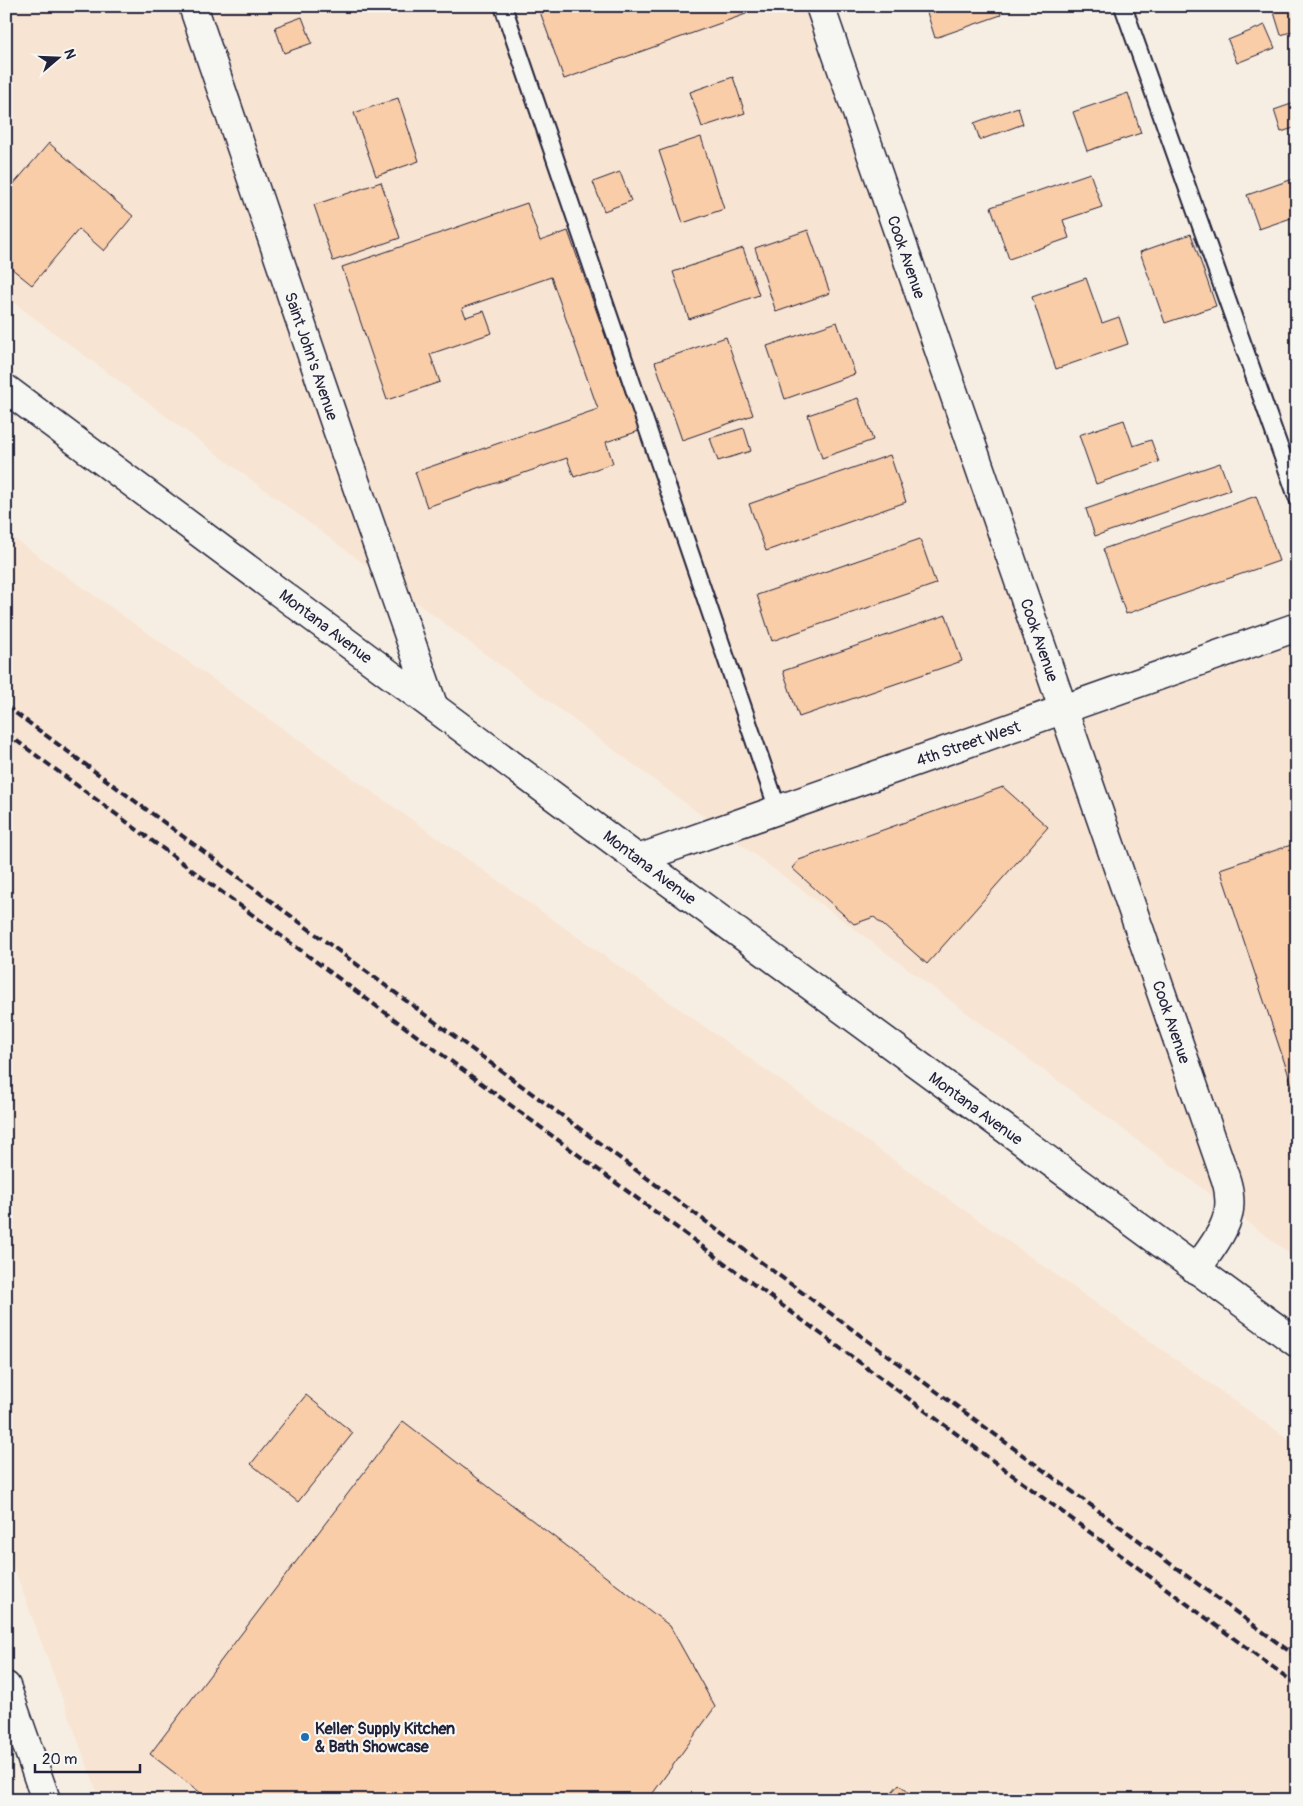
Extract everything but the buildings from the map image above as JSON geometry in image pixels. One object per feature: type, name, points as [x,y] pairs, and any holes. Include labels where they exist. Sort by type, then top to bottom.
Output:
[{"type":"street","name":"Saint John's Avenue","points":[[194,6],[336,429],[433,705]]},
{"type":"street","name":"Cook Avenue","points":[[820,6],[1225,1177],[1230,1197],[1228,1214],[1220,1235],[1196,1270]]},
{"type":"street","name":"Montana Avenue","points":[[7,390],[638,859],[1297,1343]]},
{"type":"street","name":"4th Street West","points":[[638,859],[1297,627]]},
{"type":"street","points":[[6,1686],[46,1800]]},
{"type":"lane","points":[[503,6],[778,810]]},
{"type":"lane","points":[[1123,6],[1297,497]]},
{"type":"shaded area","points":[[6,6],[820,6],[1064,709],[1297,627],[1297,1259],[6,297]]},
{"type":"shaded area","points":[[6,533],[1297,1445],[1297,1800],[100,1800],[6,1547]]},
{"type":"railway","points":[[6,706],[1297,1657]]},
{"type":"railway","points":[[6,733],[1297,1685]]},
{"type":"place","name":"Keller Supply Kitchen & Bath Showcase","points":[[305,1737]]}]
